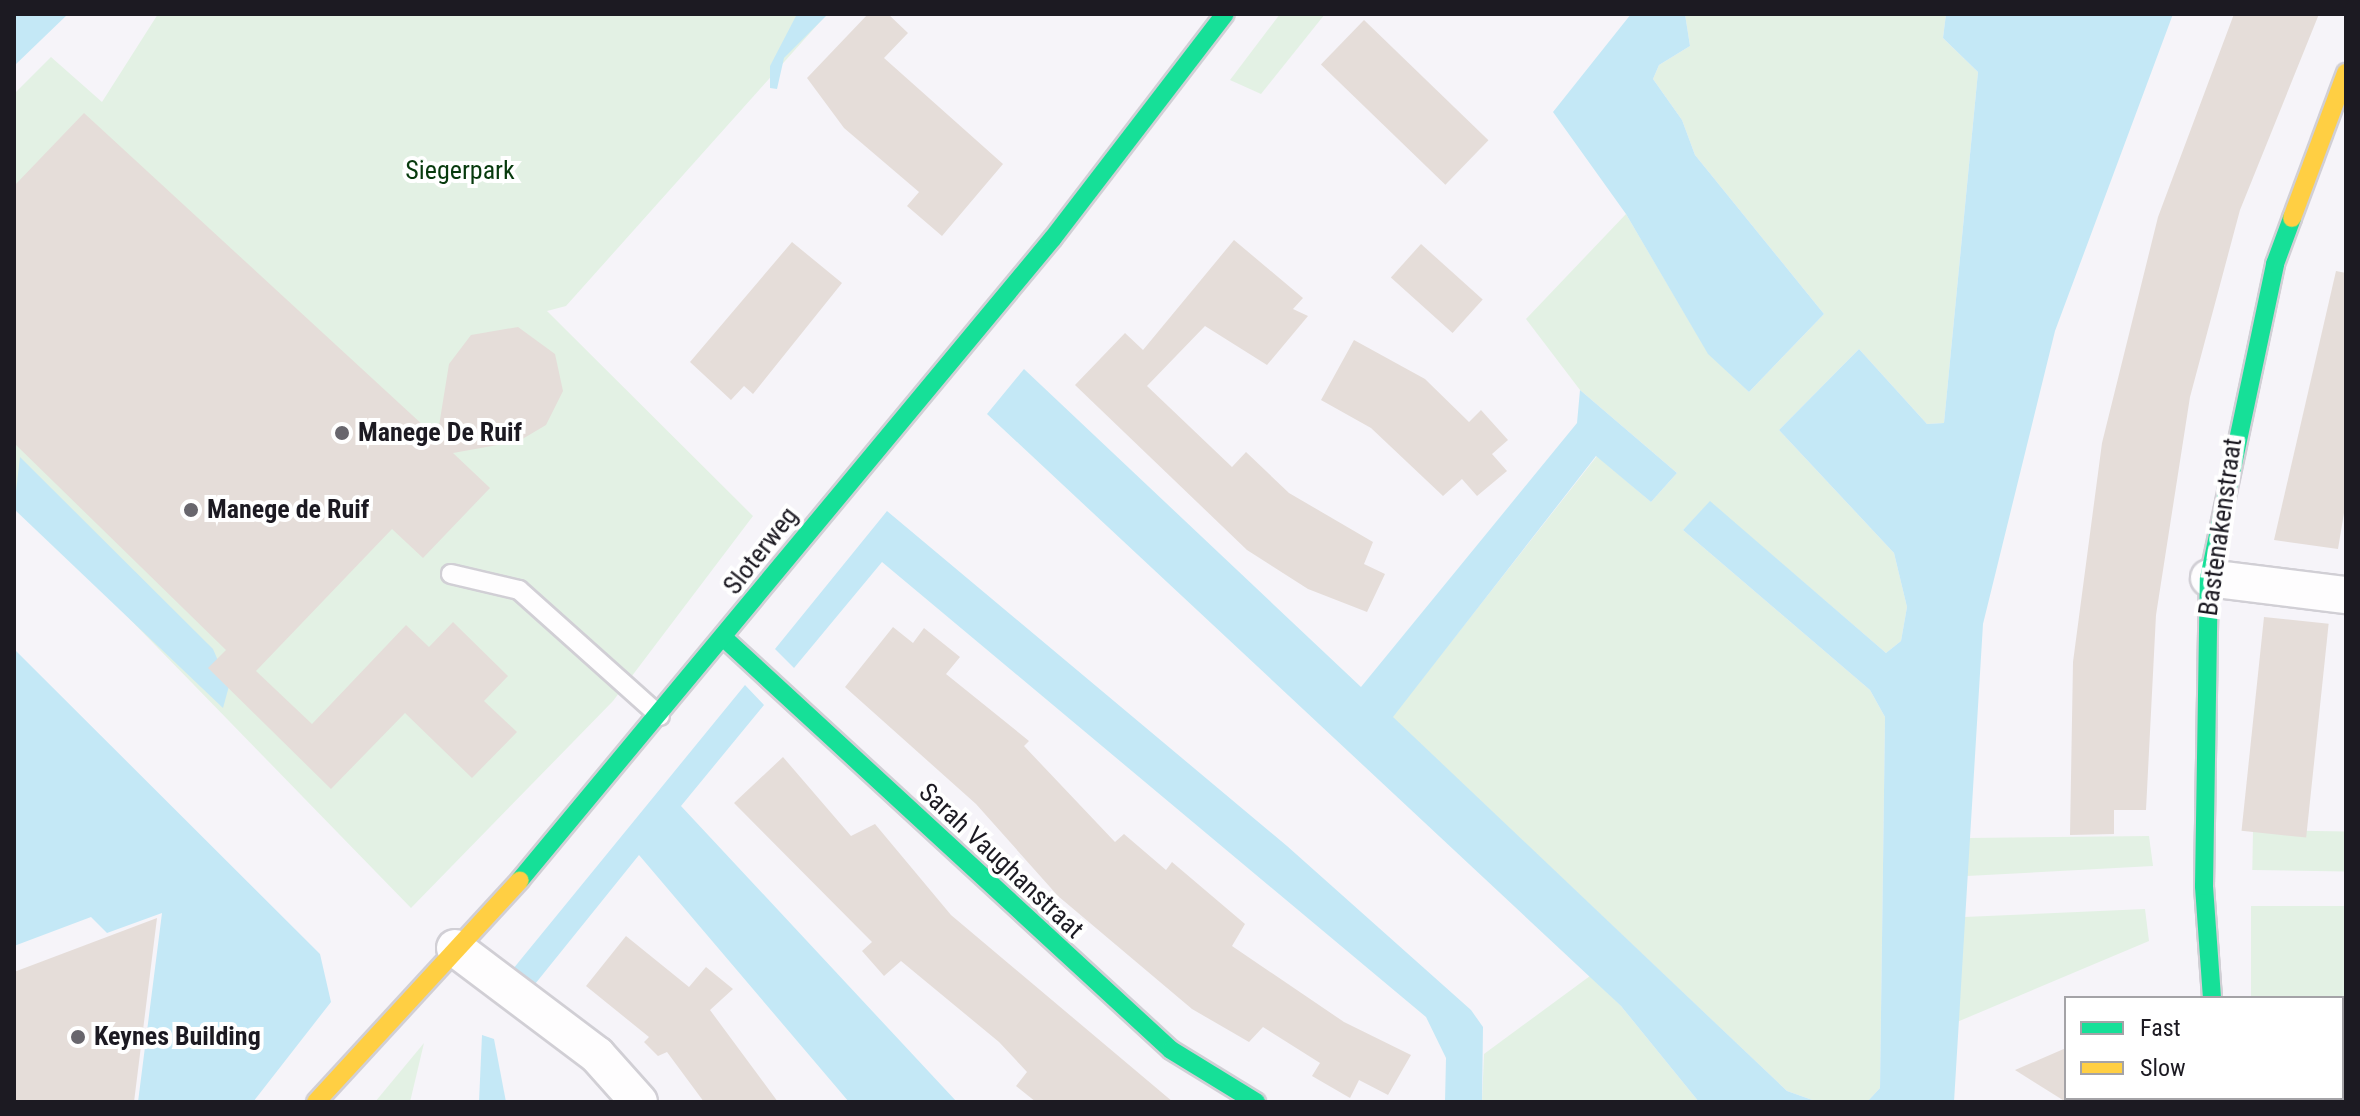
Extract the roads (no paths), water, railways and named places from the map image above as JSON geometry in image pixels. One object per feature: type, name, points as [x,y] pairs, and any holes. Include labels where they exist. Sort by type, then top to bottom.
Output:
[{"type":"street","name":"Sloterweg","points":[[316,1102],[725,639],[1053,238],[1225,14]]},
{"type":"street","name":"Bastenakenstraat","points":[[2212,996],[2204,886],[2209,578],[2275,264],[2338,110],[2346,73]]},
{"type":"street","points":[[2209,578],[2346,595]]},
{"type":"street","name":"Sarah Vaughanstraat","points":[[725,639],[1171,1050],[1256,1102]]},
{"type":"street","points":[[455,948],[597,1055],[639,1102]]},
{"type":"lane","points":[[451,574],[519,590],[660,716]]},
{"type":"water","points":[[14,14],[68,14],[14,66]]},
{"type":"water","points":[[797,14],[828,14],[784,58],[777,89],[770,88],[770,66]]},
{"type":"water","points":[[1631,14],[1685,14],[1690,46],[1659,65],[1653,79],[1682,120],[1695,155],[1824,314],[1749,392],[1708,354],[1626,214],[1553,112]]},
{"type":"water","points":[[1946,14],[2173,14],[2055,331],[1983,624],[1954,1102],[1867,1102],[1880,1088],[1885,717],[1870,690],[1683,530],[1710,501],[1886,653],[1901,641],[1907,607],[1894,553],[1779,430],[1859,349],[1927,424],[1944,423],[1978,72],[1943,38]]},
{"type":"water","points":[[1024,369],[1361,687],[1577,423],[1580,390],[1677,473],[1651,502],[1596,456],[1393,717],[1787,1091],[1818,1102],[1699,1102],[1621,1006],[987,414]]},
{"type":"water","points":[[20,457],[213,649],[229,686],[223,708],[14,509]]},
{"type":"water","points":[[887,511],[1287,846],[1471,1010],[1483,1027],[1482,1102],[1445,1102],[1446,1058],[1426,1017],[882,562],[794,668],[775,649]]},
{"type":"water","points":[[14,649],[320,954],[331,1002],[253,1102],[138,1102],[162,913],[107,933],[91,917],[14,946]]},
{"type":"water","points":[[745,685],[764,705],[681,806],[957,1102],[849,1102],[639,855],[531,989],[513,969]]},
{"type":"water","points":[[482,1035],[494,1039],[506,1102],[479,1102]]},
{"type":"place","name":"Manege De Ruif","points":[[342,433]]},
{"type":"place","name":"Manege de Ruif","points":[[191,510]]},
{"type":"place","name":"Keynes Building","points":[[78,1037]]},
{"type":"park label","name":"Siegerpark","points":[[460,171]]}]
